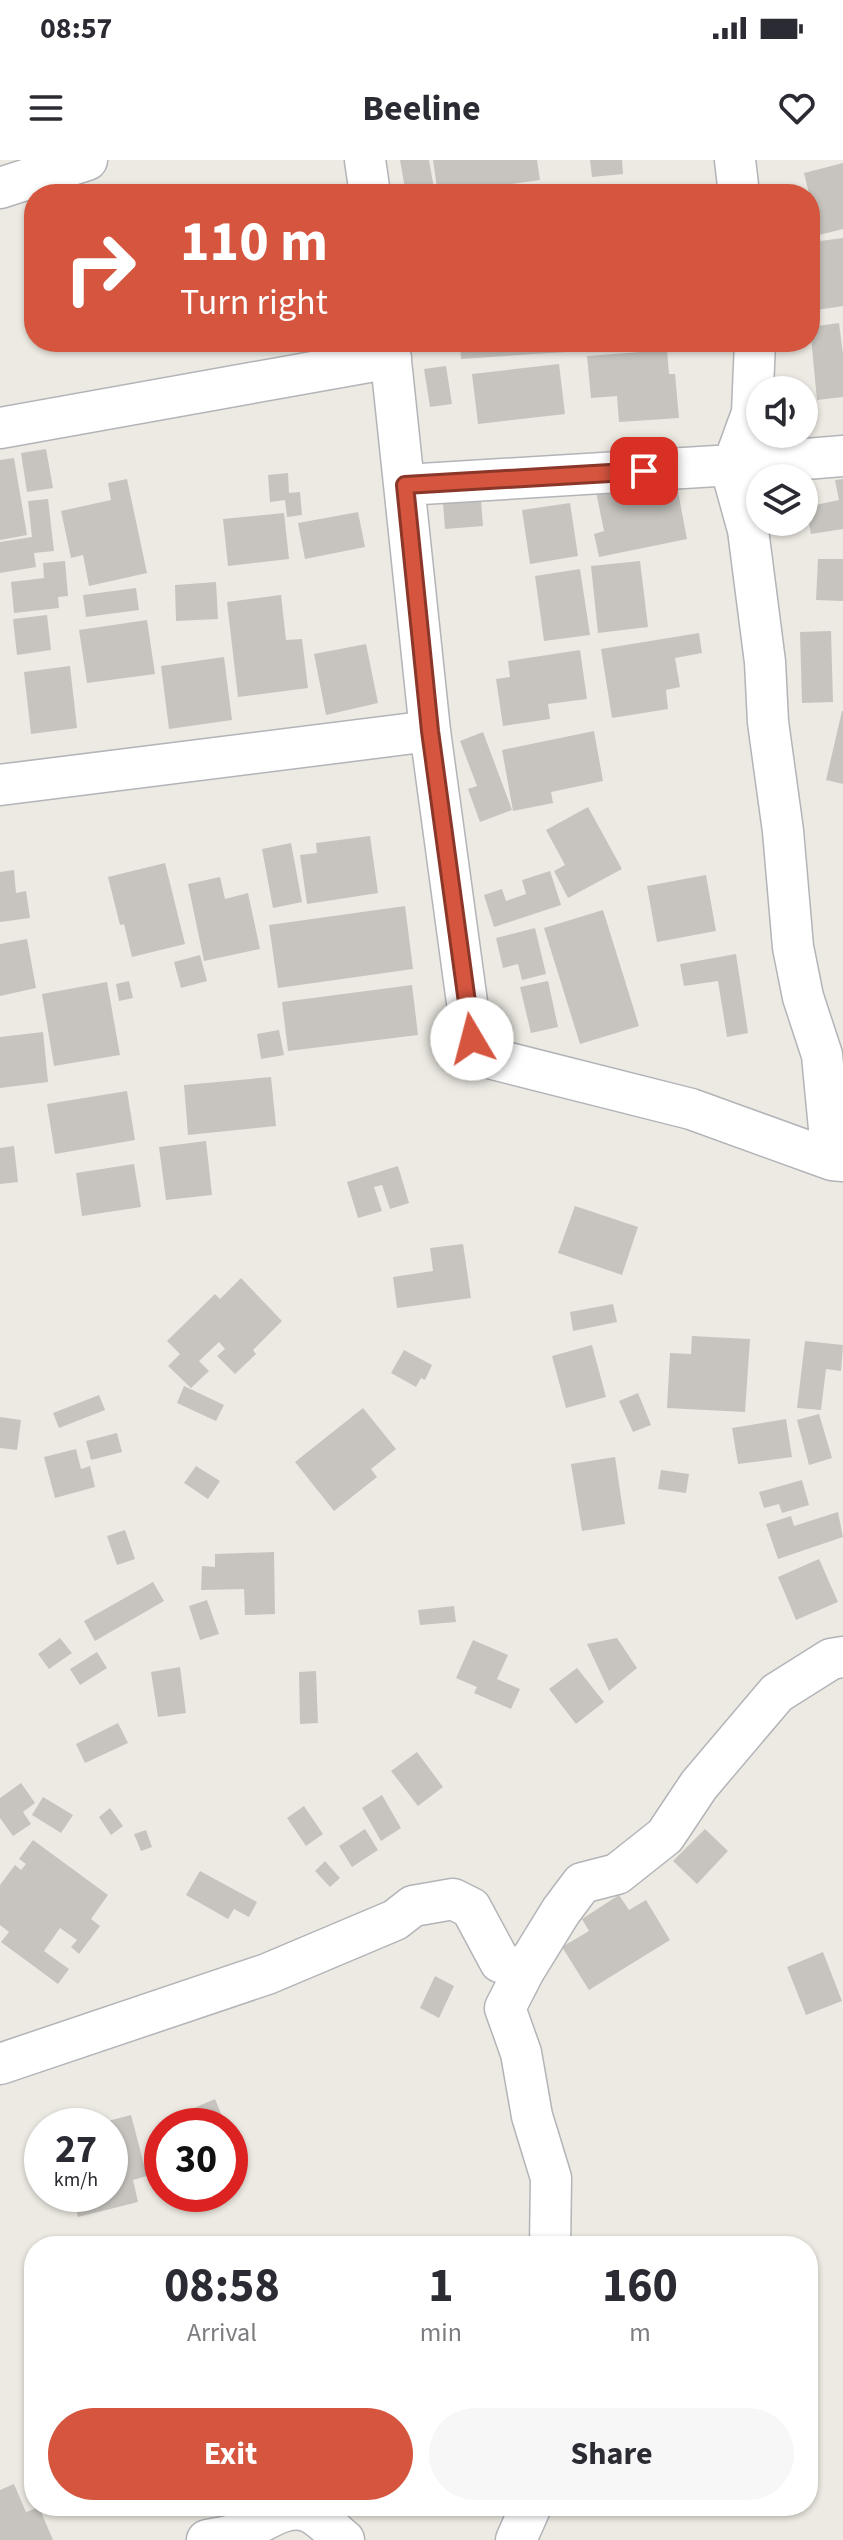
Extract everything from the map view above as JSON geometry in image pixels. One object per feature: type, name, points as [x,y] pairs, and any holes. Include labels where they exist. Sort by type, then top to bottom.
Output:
[{"type":"street","points":[[0,188],[87,160]]},
{"type":"street","points":[[365,160],[369,184]]},
{"type":"street","points":[[735,160],[738,184]]},
{"type":"street","points":[[0,428],[380,352]]},
{"type":"street","points":[[390,352],[430,731],[472,1039],[489,1058],[691,1109],[837,1161],[832,1059],[803,997],[793,947],[760,619],[748,530],[733,465],[752,413],[755,352]]},
{"type":"street","points":[[405,485],[843,456]]},
{"type":"street","points":[[0,785],[430,731]]},
{"type":"street","points":[[550,2236],[551,2178],[532,2116],[521,2053],[505,2008],[524,1971],[582,1883],[617,1874],[665,1836],[699,1785],[777,1693],[831,1659],[843,1657]]},
{"type":"street","points":[[0,2064],[267,1974],[395,1920],[413,1906],[453,1899],[471,1908],[500,1962],[524,1971]]},
{"type":"street","points":[[207,2540],[236,2534],[274,2516]]},
{"type":"street","points":[[317,2516],[344,2540]]},
{"type":"street","points":[[516,2540],[527,2516]]},
{"type":"building","points":[[400,160],[429,160],[433,184],[404,184]]},
{"type":"building","points":[[433,160],[537,160],[540,180],[511,184],[437,184]]},
{"type":"building","points":[[590,160],[622,160],[623,174],[592,177]]},
{"type":"building","points":[[843,163],[843,229],[820,235],[820,184],[807,184],[804,173]]},
{"type":"building","points":[[843,238],[843,306],[820,309],[820,241]]},
{"type":"building","points":[[839,323],[843,397],[818,400],[818,376],[815,376],[812,352],[820,352],[820,326]]},
{"type":"building","points":[[461,352],[566,352],[461,359]]},
{"type":"building","points":[[667,352],[669,374],[675,374],[679,418],[619,422],[617,396],[591,398],[587,356]]},
{"type":"building","points":[[559,364],[565,414],[478,424],[472,374]]},
{"type":"building","points":[[446,366],[452,404],[430,407],[424,369]]},
{"type":"building","points":[[46,449],[53,488],[27,492],[21,453]]},
{"type":"building","points":[[14,458],[27,535],[0,540],[0,460]]},
{"type":"building","points":[[288,473],[289,493],[300,492],[302,515],[287,517],[285,500],[270,502],[268,475]]},
{"type":"building","points":[[675,476],[687,539],[599,557],[594,534],[604,531],[596,492]]},
{"type":"building","points":[[127,479],[147,573],[89,586],[83,555],[71,558],[61,511],[111,500],[108,483]]},
{"type":"building","points":[[843,479],[843,529],[818,533],[818,504],[839,500],[835,480]]},
{"type":"building","points":[[48,499],[54,551],[34,553],[36,567],[0,573],[0,542],[32,537],[28,501]]},
{"type":"building","points":[[481,500],[483,526],[445,529],[443,503]]},
{"type":"building","points":[[570,503],[578,556],[530,564],[522,510]]},
{"type":"building","points":[[358,512],[365,547],[305,559],[298,523]]},
{"type":"building","points":[[284,513],[289,559],[228,566],[223,519]]},
{"type":"building","points":[[818,559],[843,559],[843,601],[816,600]]},
{"type":"building","points":[[65,561],[68,596],[58,597],[59,608],[14,613],[11,582],[44,578],[43,563]]},
{"type":"building","points":[[640,561],[648,627],[598,633],[591,566]]},
{"type":"building","points":[[580,569],[590,635],[544,641],[535,576]]},
{"type":"building","points":[[216,582],[218,619],[176,621],[175,585]]},
{"type":"building","points":[[136,588],[139,610],[86,617],[83,595]]},
{"type":"building","points":[[281,595],[286,640],[302,639],[308,688],[238,697],[227,602]]},
{"type":"building","points":[[47,615],[51,650],[17,655],[13,619]]},
{"type":"building","points":[[147,620],[155,674],[87,683],[79,630]]},
{"type":"building","points":[[831,631],[833,702],[802,703],[800,632]]},
{"type":"building","points":[[699,633],[702,653],[675,658],[680,687],[666,690],[668,709],[612,718],[601,649]]},
{"type":"building","points":[[366,644],[378,703],[326,715],[314,654]]},
{"type":"building","points":[[580,650],[587,699],[548,704],[550,719],[503,726],[496,679],[510,677],[508,661]]},
{"type":"building","points":[[224,657],[232,720],[169,729],[161,666]]},
{"type":"building","points":[[70,666],[77,728],[31,734],[24,672]]},
{"type":"building","points":[[843,711],[843,784],[826,780]]},
{"type":"building","points":[[594,731],[603,781],[551,792],[553,803],[513,811],[502,750]]},
{"type":"building","points":[[483,732],[512,810],[480,822],[468,789],[477,786],[460,741]]},
{"type":"building","points":[[588,807],[622,869],[568,898],[554,871],[565,865],[546,830]]},
{"type":"building","points":[[370,836],[378,893],[307,904],[300,855],[317,853],[316,843]]},
{"type":"building","points":[[291,843],[302,902],[273,908],[262,849]]},
{"type":"building","points":[[165,863],[185,944],[132,957],[108,877]]},
{"type":"building","points":[[14,870],[16,893],[26,891],[30,918],[0,922],[0,872]]},
{"type":"building","points":[[550,871],[561,905],[494,927],[484,895],[502,889],[506,901],[526,894],[522,880]]},
{"type":"building","points":[[706,875],[716,931],[657,942],[647,886]]},
{"type":"building","points":[[220,877],[225,899],[248,893],[260,949],[204,961],[188,884]]},
{"type":"building","points":[[405,906],[413,969],[278,988],[269,925]]},
{"type":"building","points":[[603,910],[639,1026],[580,1044],[544,928]]},
{"type":"building","points":[[535,928],[546,974],[522,980],[518,964],[503,968],[496,938]]},
{"type":"building","points":[[27,939],[36,988],[0,996],[0,944]]},
{"type":"building","points":[[736,954],[748,1033],[727,1037],[718,981],[684,986],[680,964]]},
{"type":"building","points":[[200,955],[207,981],[181,988],[174,962]]},
{"type":"building","points":[[129,981],[133,998],[119,1001],[116,984]]},
{"type":"building","points":[[548,981],[558,1027],[531,1033],[520,987]]},
{"type":"building","points":[[107,982],[120,1055],[54,1066],[42,994]]},
{"type":"building","points":[[412,985],[418,1035],[288,1051],[282,1002]]},
{"type":"building","points":[[279,1030],[284,1055],[261,1059],[257,1034]]},
{"type":"building","points":[[43,1032],[48,1082],[0,1088],[0,1037]]},
{"type":"building","points":[[271,1077],[276,1126],[188,1135],[184,1085]]},
{"type":"building","points":[[127,1091],[135,1140],[55,1154],[47,1104]]},
{"type":"building","points":[[206,1141],[212,1195],[166,1200],[159,1147]]},
{"type":"building","points":[[14,1146],[18,1182],[0,1184],[0,1148]]},
{"type":"building","points":[[134,1164],[141,1207],[82,1216],[76,1173]]},
{"type":"building","points":[[398,1166],[409,1203],[390,1209],[382,1185],[374,1187],[382,1211],[358,1218],[347,1182]]},
{"type":"building","points":[[575,1206],[638,1227],[622,1275],[558,1253]]},
{"type":"building","points":[[463,1244],[471,1298],[397,1308],[393,1277],[433,1271],[430,1248]]},
{"type":"building","points":[[241,1278],[282,1321],[253,1350],[256,1354],[235,1374],[217,1356],[225,1349],[219,1342],[199,1361],[209,1371],[191,1388],[168,1366],[180,1354],[167,1341],[215,1294],[220,1299]]},
{"type":"building","points":[[613,1304],[617,1322],[573,1331],[570,1312]]},
{"type":"building","points":[[692,1336],[750,1339],[745,1412],[667,1408],[670,1353],[691,1354]]},
{"type":"building","points":[[805,1341],[843,1345],[841,1371],[826,1369],[821,1410],[797,1408]]},
{"type":"building","points":[[592,1345],[606,1397],[566,1408],[552,1356]]},
{"type":"building","points":[[404,1350],[432,1365],[425,1380],[421,1378],[416,1387],[391,1373]]},
{"type":"building","points":[[184,1386],[224,1405],[216,1421],[177,1403]]},
{"type":"building","points":[[638,1393],[651,1425],[633,1432],[619,1401]]},
{"type":"building","points":[[99,1395],[105,1410],[59,1428],[53,1413]]},
{"type":"building","points":[[363,1408],[396,1449],[371,1469],[377,1477],[334,1511],[295,1462]]},
{"type":"building","points":[[819,1414],[832,1458],[809,1465],[797,1420]]},
{"type":"building","points":[[0,1417],[21,1420],[17,1450],[0,1448]]},
{"type":"building","points":[[786,1419],[792,1457],[738,1464],[732,1428]]},
{"type":"building","points":[[117,1433],[122,1452],[91,1460],[86,1441]]},
{"type":"building","points":[[76,1449],[81,1469],[90,1466],[95,1487],[55,1498],[44,1457]]},
{"type":"building","points":[[615,1457],[625,1524],[582,1531],[571,1464]]},
{"type":"building","points":[[196,1466],[220,1481],[208,1499],[184,1483]]},
{"type":"building","points":[[661,1470],[689,1474],[686,1493],[658,1489]]},
{"type":"building","points":[[802,1480],[809,1505],[782,1513],[779,1504],[764,1508],[759,1492]]},
{"type":"building","points":[[838,1512],[843,1537],[778,1559],[766,1524],[791,1516],[794,1526]]},
{"type":"building","points":[[125,1530],[135,1559],[117,1565],[107,1536]]},
{"type":"building","points":[[274,1552],[275,1614],[245,1615],[244,1589],[201,1590],[202,1566],[215,1567],[215,1554]]},
{"type":"building","points":[[819,1559],[838,1602],[796,1620],[778,1577]]},
{"type":"building","points":[[153,1582],[164,1601],[95,1641],[84,1621]]},
{"type":"building","points":[[207,1600],[219,1634],[200,1640],[189,1606]]},
{"type":"building","points":[[454,1606],[456,1622],[420,1625],[418,1610]]},
{"type":"building","points":[[60,1638],[72,1653],[49,1669],[38,1654]]},
{"type":"building","points":[[617,1638],[637,1668],[609,1691],[587,1644]]},
{"type":"building","points":[[473,1640],[508,1655],[497,1679],[520,1689],[511,1709],[474,1693],[477,1687],[456,1678]]},
{"type":"building","points":[[97,1652],[107,1668],[80,1685],[70,1669]]},
{"type":"building","points":[[180,1667],[186,1713],[158,1717],[151,1672]]},
{"type":"building","points":[[577,1668],[604,1702],[576,1724],[549,1689]]},
{"type":"building","points":[[316,1671],[318,1723],[300,1724],[299,1672]]},
{"type":"building","points":[[118,1723],[128,1743],[85,1763],[76,1744]]},
{"type":"building","points":[[417,1752],[443,1787],[418,1806],[391,1771]]},
{"type":"building","points":[[21,1783],[35,1803],[23,1812],[31,1824],[13,1836],[0,1818],[0,1798]]},
{"type":"building","points":[[382,1795],[401,1828],[381,1841],[362,1808]]},
{"type":"building","points":[[43,1797],[73,1815],[61,1833],[32,1815]]},
{"type":"building","points":[[304,1806],[323,1834],[306,1846],[287,1818]]},
{"type":"building","points":[[110,1808],[123,1826],[111,1835],[99,1817]]},
{"type":"building","points":[[365,1829],[378,1850],[352,1867],[339,1846]]},
{"type":"building","points":[[705,1829],[728,1851],[697,1884],[673,1861]]},
{"type":"building","points":[[146,1830],[152,1847],[141,1851],[134,1834]]},
{"type":"building","points":[[33,1840],[108,1895],[91,1919],[100,1926],[79,1954],[71,1947],[77,1940],[60,1928],[44,1951],[69,1969],[58,1984],[1,1942],[9,1932],[0,1925],[0,1885],[15,1865],[21,1870],[26,1864],[19,1859]]},
{"type":"building","points":[[325,1861],[340,1878],[330,1887],[315,1871]]},
{"type":"building","points":[[200,1871],[257,1902],[249,1917],[234,1909],[228,1919],[186,1895]]},
{"type":"building","points":[[619,1895],[629,1910],[646,1900],[670,1940],[589,1990],[562,1947],[589,1931],[582,1919]]},
{"type":"building","points":[[823,1952],[842,2001],[806,2015],[787,1967]]},
{"type":"building","points":[[435,1976],[454,1986],[439,2018],[420,2008]]},
{"type":"building","points":[[215,2099],[219,2108],[194,2108]]},
{"type":"building","points":[[131,2115],[144,2165],[144,2177],[133,2180],[138,2202],[128,2204],[128,2116]]},
{"type":"building","points":[[77,2212],[98,2212],[78,2217]]},
{"type":"building","points":[[14,2484],[24,2507],[24,2516],[43,2516],[53,2540],[0,2540],[0,2490]]},
{"type":"route","points":[[472,1039],[430,731],[405,485],[644,471]]}]
